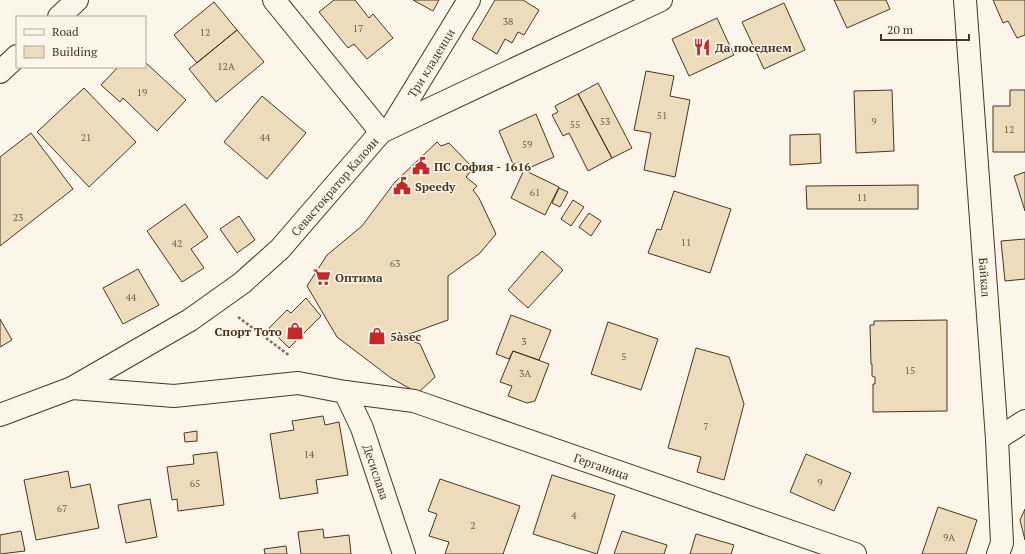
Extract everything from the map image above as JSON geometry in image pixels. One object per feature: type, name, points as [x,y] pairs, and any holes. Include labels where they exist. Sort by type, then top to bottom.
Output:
[{"type":"street","points":[[60,16],[77,0]]},
{"type":"street","points":[[274,0],[386,129]]},
{"type":"street","name":"Три кладенци","points":[[386,129],[469,0]]},
{"type":"street","name":"Севастократор Калоян","points":[[0,415],[72,388],[190,320],[242,283],[280,248],[386,129],[661,0]]},
{"type":"street","name":"Байкал","points":[[965,0],[997,440],[1002,543],[998,554]]},
{"type":"street","points":[[0,72],[16,57]]},
{"type":"street","name":"Севастократор Калоян","points":[[72,388],[174,396],[298,383],[345,392]]},
{"type":"street","name":"Десислава","points":[[345,392],[362,428],[404,554]]},
{"type":"street","name":"Герганица","points":[[345,392],[414,401],[855,554]]},
{"type":"street","points":[[997,440],[1025,421]]},
{"type":"path","points":[[257,332],[276,346]]},
{"type":"building","points":[[334,0],[355,0],[369,18],[373,14],[393,38],[367,59],[354,44],[348,48],[319,12]]},
{"type":"building","points":[[413,0],[439,0],[433,11]]},
{"type":"building","points":[[495,0],[523,0],[539,10],[524,35],[518,32],[512,43],[505,39],[497,54],[472,39]]},
{"type":"building","points":[[834,0],[886,0],[890,9],[847,28]]},
{"type":"building","points":[[993,0],[1025,0],[1025,35],[1017,38],[1008,21],[1003,23]]},
{"type":"building","points":[[214,2],[237,30],[197,63],[174,35]]},
{"type":"building","points":[[784,3],[805,50],[764,69],[742,22]]},
{"type":"building","points":[[717,18],[734,55],[689,76],[672,39]]},
{"type":"building","points":[[237,30],[264,62],[216,102],[189,69]]},
{"type":"building","points":[[146,63],[186,100],[157,131],[123,98],[120,102],[101,85],[117,68],[146,68]]},
{"type":"building","points":[[646,71],[674,76],[670,96],[690,100],[675,177],[644,170],[651,133],[634,130]]},
{"type":"building","points":[[598,83],[632,148],[612,158],[578,94]]},
{"type":"building","points":[[84,88],[136,142],[89,187],[37,132]]},
{"type":"building","points":[[892,90],[894,151],[856,153],[854,91]]},
{"type":"building","points":[[1010,90],[1025,90],[1025,152],[993,152],[993,106],[1010,106]]},
{"type":"building","points":[[578,94],[612,158],[588,171],[569,133],[563,136],[552,115],[558,112],[555,106]]},
{"type":"building","points":[[262,96],[306,133],[267,179],[224,142]]},
{"type":"building","points":[[536,114],[554,157],[522,171],[518,162],[513,164],[499,131]]},
{"type":"building","points":[[31,133],[73,189],[0,246],[0,157]]},
{"type":"building","points":[[820,134],[821,163],[790,165],[790,135]]},
{"type":"building","points":[[437,142],[441,146],[449,143],[473,168],[466,177],[477,186],[473,190],[479,198],[496,234],[480,253],[448,276],[448,320],[401,337],[420,344],[435,377],[418,393],[391,378],[337,337],[307,286],[327,255],[362,226],[395,182]]},
{"type":"building","points":[[524,170],[559,187],[545,215],[511,198]]},
{"type":"building","points":[[1025,172],[1025,211],[1014,176]]},
{"type":"building","points":[[918,185],[918,209],[807,209],[806,186]]},
{"type":"building","points":[[559,188],[568,192],[560,207],[552,203]]},
{"type":"building","points":[[674,191],[731,209],[710,273],[648,253],[657,229],[661,230]]},
{"type":"building","points":[[573,200],[584,207],[571,226],[561,219]]},
{"type":"building","points":[[185,204],[208,237],[191,249],[204,268],[182,282],[147,231]]},
{"type":"building","points":[[589,213],[601,221],[591,236],[579,227]]},
{"type":"building","points":[[239,216],[255,240],[237,253],[220,229]]},
{"type":"building","points":[[1025,239],[1025,279],[1005,281],[1001,241]]},
{"type":"building","points":[[542,251],[563,270],[528,308],[508,290]]},
{"type":"building","points":[[138,269],[159,305],[123,324],[103,288]]},
{"type":"building","points":[[306,298],[321,316],[289,348],[269,328],[287,310],[291,313]]},
{"type":"building","points":[[511,315],[551,330],[539,360],[513,351],[509,359],[496,354]]},
{"type":"building","points":[[0,319],[12,340],[0,347]]},
{"type":"building","points":[[947,320],[947,411],[873,412],[873,384],[875,384],[875,377],[872,376],[870,325],[874,325],[874,321]]},
{"type":"building","points":[[608,322],[658,339],[641,390],[591,374]]},
{"type":"building","points":[[696,348],[729,357],[744,404],[724,480],[697,472],[701,457],[668,448]]},
{"type":"building","points":[[513,351],[549,364],[535,401],[527,403],[508,396],[512,386],[500,382]]},
{"type":"building","points":[[323,416],[325,425],[339,422],[348,475],[316,480],[318,493],[280,499],[270,434],[294,430],[292,421]]},
{"type":"building","points":[[197,431],[197,441],[185,442],[184,433]]},
{"type":"building","points":[[217,452],[224,505],[178,511],[177,499],[172,500],[167,467],[194,464],[193,455]]},
{"type":"building","points":[[806,454],[851,473],[834,511],[790,492]]},
{"type":"building","points":[[68,471],[71,488],[90,484],[99,528],[36,540],[24,480]]},
{"type":"building","points":[[552,475],[615,495],[597,554],[533,534]]},
{"type":"building","points":[[440,479],[520,506],[503,554],[445,554],[449,542],[429,536],[437,514],[428,511]]},
{"type":"building","points":[[150,499],[157,537],[126,543],[118,505]]},
{"type":"building","points":[[938,507],[977,520],[966,554],[922,554]]},
{"type":"building","points":[[1025,509],[1025,540],[1020,520]]},
{"type":"building","points":[[323,529],[324,538],[349,535],[351,554],[301,554],[298,532]]},
{"type":"building","points":[[21,531],[25,551],[0,554],[0,535]]},
{"type":"building","points":[[622,531],[667,545],[664,554],[614,554]]},
{"type":"building","points":[[696,534],[734,545],[731,554],[690,554]]},
{"type":"building","points":[[286,546],[287,554],[265,554],[264,549]]},
{"type":"place","name":"Да поседнем","points":[[702,47]]},
{"type":"place","name":"ПС София - 1616","points":[[421,166]]},
{"type":"place","name":"Speedy","points":[[402,186]]},
{"type":"place","name":"Оптима","points":[[322,277]]},
{"type":"place","name":"Спорт Тото","points":[[295,331]]},
{"type":"place","name":"5àsec","points":[[377,336]]}]
